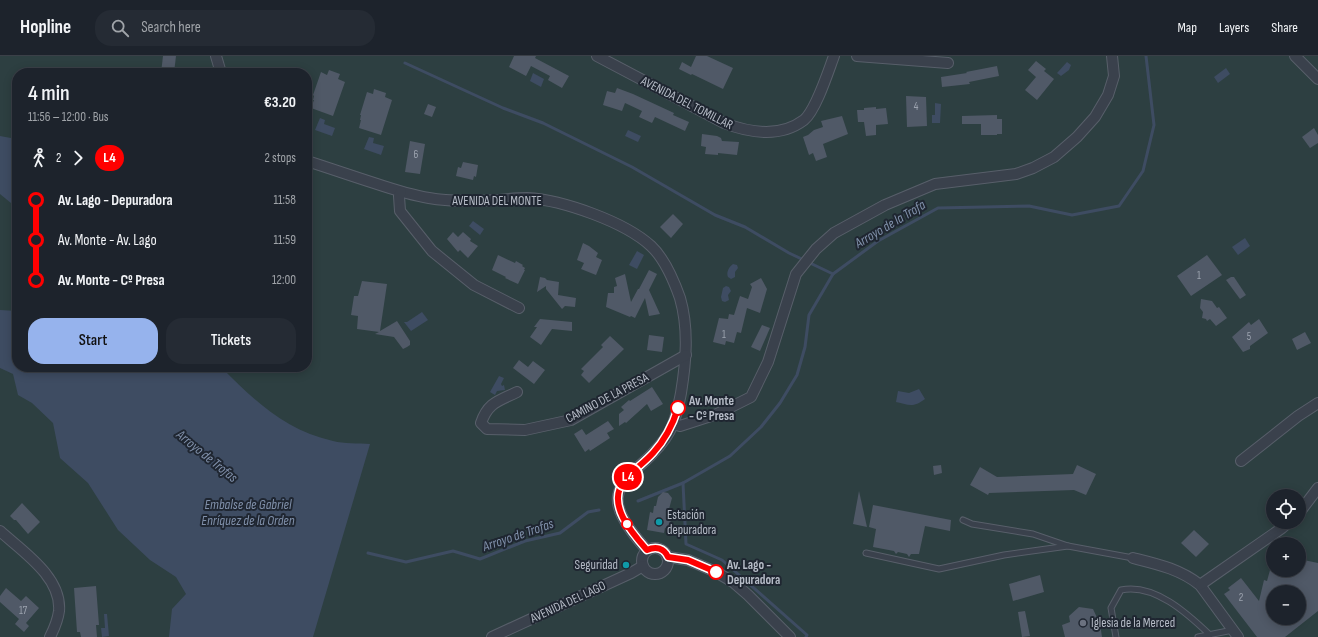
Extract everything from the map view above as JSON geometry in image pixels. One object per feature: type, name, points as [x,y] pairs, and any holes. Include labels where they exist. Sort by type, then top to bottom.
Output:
[{"type":"street","points":[[216,56],[220,68]]},
{"type":"street","name":"AVENIDA DEL TOMILLAR","points":[[597,56],[724,124],[756,132],[774,132],[788,128],[804,119],[813,106],[834,56]]},
{"type":"street","points":[[857,56],[948,63]]},
{"type":"street","points":[[673,424],[680,426],[717,414],[751,397],[768,362],[796,274],[816,249],[834,233],[885,205],[935,184],[1016,174],[1033,168],[1054,157],[1077,137],[1095,117],[1108,95],[1114,76],[1112,56]]},
{"type":"street","points":[[1295,56],[1318,79]]},
{"type":"street","name":"AVENIDA DEL MONTE","points":[[312,163],[401,192],[428,198],[454,201],[527,198],[555,202],[609,221],[638,236],[652,247],[663,261],[673,280],[683,314],[686,355],[679,401],[673,424],[654,452],[624,481],[617,497],[618,506],[623,517],[637,539],[647,550]]},
{"type":"street","points":[[401,192],[399,196],[400,211],[432,251],[474,284],[519,308]]},
{"type":"street","name":"CAMINO DE LA PRESA","points":[[517,392],[492,404],[484,414],[482,423],[487,429],[525,430],[571,420],[686,355]]},
{"type":"street","points":[[1242,461],[1298,416],[1318,403]]},
{"type":"street","points":[[1306,504],[1318,488]]},
{"type":"street","points":[[1200,585],[1281,529]]},
{"type":"street","points":[[0,531],[35,562],[52,582],[57,594],[59,610],[54,629],[50,637]]},
{"type":"street","points":[[652,548],[662,549],[668,557],[666,568],[657,574],[651,574],[646,571],[643,566],[643,555],[647,550],[652,548]]},
{"type":"street","points":[[668,557],[688,560],[716,572],[733,582],[790,637]]},
{"type":"street","points":[[1133,558],[1176,570],[1200,585],[1236,634]]},
{"type":"street","name":"AVENIDA DEL LAGO","points":[[492,637],[631,573],[643,566]]},
{"type":"lane","points":[[963,520],[972,524],[1033,534],[1068,546],[1133,558]]},
{"type":"lane","points":[[866,553],[939,569],[1004,555],[1068,546]]},
{"type":"lane","points":[[1116,637],[1111,608],[1121,590],[1130,588],[1136,588],[1151,593],[1171,603],[1210,635]]},
{"type":"lane","points":[[1198,637],[1236,634]]},
{"type":"shaded area","points":[[0,56],[1318,56],[1318,637],[0,637]]},
{"type":"water","points":[[1067,62],[1071,65],[1069,70],[1061,76],[1057,73]]},
{"type":"water","points":[[1226,68],[1230,74],[1218,83],[1214,77]]},
{"type":"water","points":[[533,73],[544,79],[541,87],[530,81]]},
{"type":"water","points":[[935,103],[941,104],[940,123],[932,123],[932,115],[935,115]]},
{"type":"water","points":[[320,118],[325,120],[324,124],[335,128],[332,136],[315,130]]},
{"type":"water","points":[[628,130],[641,136],[638,142],[625,136]]},
{"type":"water","points":[[0,136],[12,138],[12,204],[0,194]]},
{"type":"water","points":[[369,137],[374,138],[373,143],[384,146],[381,155],[364,149]]},
{"type":"water","points":[[473,221],[484,229],[480,235],[469,226]]},
{"type":"water","points":[[1245,238],[1250,246],[1238,255],[1232,247]]},
{"type":"water","points":[[637,251],[644,255],[637,269],[629,265]]},
{"type":"water","points":[[733,264],[737,265],[738,268],[735,272],[735,277],[731,279],[728,277],[727,273]]},
{"type":"water","points":[[726,286],[729,287],[731,291],[728,295],[729,300],[725,302],[722,301],[721,297],[723,288]]},
{"type":"water","name":"Embalse de Gabriel Enríquez de la Orden","points":[[0,310],[12,311],[12,372],[226,372],[258,402],[271,412],[299,429],[315,436],[337,442],[370,444],[313,637],[169,637],[172,609],[186,594],[176,577],[150,560],[118,530],[88,483],[60,458],[53,423],[32,403],[18,395],[13,374],[0,368]]},
{"type":"water","points":[[422,312],[428,320],[411,331],[404,322],[407,322]]},
{"type":"water","points":[[499,376],[504,378],[501,384],[502,386],[504,385],[505,390],[497,391],[495,395],[490,392]]},
{"type":"water","points":[[919,389],[925,399],[921,402],[911,405],[896,402],[898,391],[909,393]]},
{"type":"water","points":[[104,614],[107,614],[109,636],[102,637],[101,628],[105,628]]},
{"type":"building","points":[[163,56],[176,56],[175,68],[162,68]]},
{"type":"building","points":[[514,56],[536,56],[535,58],[569,76],[562,88],[548,80],[550,76],[531,66],[526,76],[509,67]]},
{"type":"building","points":[[696,56],[707,56],[733,68],[723,89],[679,69],[682,62],[691,67]]},
{"type":"building","points":[[1036,61],[1046,69],[1044,71],[1054,79],[1037,100],[1025,90],[1036,77],[1028,70]]},
{"type":"building","points":[[997,66],[999,76],[969,82],[970,84],[942,87],[941,77]]},
{"type":"building","points":[[329,70],[340,74],[338,79],[345,82],[333,116],[312,108],[314,100],[313,95],[321,72],[327,75]]},
{"type":"building","points":[[617,88],[674,113],[673,115],[689,122],[685,131],[655,117],[652,123],[639,117],[642,111],[625,103],[622,111],[603,105],[607,91],[615,93]]},
{"type":"building","points":[[374,89],[386,93],[385,97],[392,100],[381,135],[359,128],[361,120],[360,115],[367,92],[373,94]]},
{"type":"building","points":[[906,96],[926,97],[927,126],[907,127]]},
{"type":"building","points":[[428,104],[436,107],[432,117],[424,114]]},
{"type":"building","points":[[876,107],[876,109],[886,108],[888,124],[876,125],[876,135],[866,136],[864,122],[858,122],[857,110]]},
{"type":"building","points":[[997,115],[997,119],[1002,119],[1002,134],[981,135],[981,124],[962,124],[962,116]]},
{"type":"building","points":[[842,116],[848,134],[823,144],[827,157],[816,161],[813,153],[809,155],[803,137],[814,130],[823,127],[821,121]]},
{"type":"building","points":[[1314,128],[1318,135],[1318,143],[1310,148],[1302,137]]},
{"type":"building","points":[[702,134],[717,136],[721,138],[722,141],[739,142],[737,155],[718,153],[718,155],[705,154],[706,147],[701,146]]},
{"type":"building","points":[[410,141],[425,144],[420,174],[405,172]]},
{"type":"building","points":[[463,162],[478,165],[476,177],[474,176],[473,180],[456,176],[458,167],[461,168]]},
{"type":"building","points":[[673,214],[683,224],[671,238],[660,227]]},
{"type":"building","points":[[453,232],[458,237],[463,232],[471,239],[470,241],[478,246],[468,258],[460,250],[458,252],[447,239]]},
{"type":"building","points":[[583,243],[598,253],[596,257],[602,260],[596,275],[581,269],[584,263],[577,260]]},
{"type":"building","points":[[498,255],[523,265],[522,266],[525,270],[518,284],[492,270]]},
{"type":"building","points":[[1207,255],[1222,275],[1191,296],[1177,276]]},
{"type":"building","points":[[649,270],[657,274],[649,290],[660,314],[649,316],[645,298],[635,318],[606,307],[608,293],[614,293],[614,287],[617,286],[615,278],[625,274],[631,302]]},
{"type":"building","points":[[540,277],[559,282],[558,295],[576,298],[575,307],[565,306],[562,309],[546,289],[546,286],[537,292]]},
{"type":"building","points":[[1234,277],[1246,295],[1240,299],[1226,280]]},
{"type":"building","points":[[761,278],[767,289],[760,313],[747,308],[741,333],[737,332],[734,343],[726,341],[725,345],[713,342],[719,318],[728,319],[729,314],[734,315],[740,296],[748,299],[752,287],[750,284]]},
{"type":"building","points":[[362,281],[387,284],[380,331],[397,321],[410,341],[410,345],[403,349],[394,337],[375,334],[379,332],[357,329],[358,316],[351,315],[354,296],[358,296]]},
{"type":"building","points":[[1201,299],[1212,301],[1217,308],[1219,307],[1227,318],[1216,326],[1210,319],[1207,321],[1206,319],[1202,318],[1203,312],[1200,308]]},
{"type":"building","points":[[540,319],[572,322],[572,331],[552,329],[541,345],[530,337],[537,327],[534,327]]},
{"type":"building","points":[[1259,319],[1268,333],[1250,346],[1250,349],[1243,352],[1232,337],[1249,322],[1251,325]]},
{"type":"building","points":[[762,325],[770,328],[760,351],[751,347]]},
{"type":"building","points":[[1305,332],[1311,343],[1297,350],[1292,339]]},
{"type":"building","points":[[649,335],[664,337],[662,352],[647,350]]},
{"type":"building","points":[[610,336],[624,349],[589,383],[581,375],[584,371],[581,369],[603,347],[601,345]]},
{"type":"building","points":[[519,360],[528,367],[533,361],[545,370],[534,384],[513,368]]},
{"type":"building","points":[[652,387],[663,404],[651,411],[647,404],[626,423],[625,422],[619,426],[619,414],[624,410],[621,407],[629,400],[630,401]]},
{"type":"building","points":[[608,421],[614,429],[607,433],[610,438],[590,451],[589,449],[585,452],[574,434],[582,429],[586,435]]},
{"type":"building","points":[[941,465],[942,473],[934,475],[933,466]]},
{"type":"building","points":[[1077,465],[1096,474],[1086,495],[1074,490],[989,493],[988,495],[970,485],[980,467],[997,477],[1073,474]]},
{"type":"building","points":[[859,491],[867,527],[853,524]]},
{"type":"building","name":"Estación depuradora","points":[[663,492],[668,493],[672,498],[669,509],[673,510],[669,529],[665,528],[664,533],[647,530],[650,512],[653,513],[658,497]]},
{"type":"building","points":[[22,503],[40,522],[28,534],[16,520],[10,516]]},
{"type":"building","points":[[873,505],[951,520],[950,531],[925,526],[919,554],[911,554],[909,557],[907,554],[898,552],[896,554],[894,551],[873,547],[876,529],[869,527]]},
{"type":"building","points":[[1194,530],[1209,544],[1196,557],[1181,543]]},
{"type":"building","points":[[1306,560],[1318,563],[1318,611],[1306,620],[1306,585],[1266,585],[1266,625],[1300,625],[1285,637],[1257,637],[1224,594],[1230,590],[1228,588],[1241,578],[1259,601],[1264,580],[1267,581],[1268,577],[1306,577]]},
{"type":"building","points":[[1040,575],[1044,592],[1013,601],[1009,584]]},
{"type":"building","points":[[96,586],[99,625],[96,625],[97,637],[81,637],[80,632],[77,632],[74,588]]},
{"type":"building","points":[[6,588],[21,601],[26,596],[39,608],[26,623],[29,626],[24,632],[15,624],[19,619],[0,602],[0,596]]},
{"type":"building","name":"Iglesia de la Merced","points":[[1079,607],[1093,609],[1100,624],[1102,637],[1065,637],[1062,625],[1070,622],[1069,616]]},
{"type":"building","points":[[1025,611],[1030,636],[1022,637],[1018,612]]},
{"type":"waterway","name":"Arroyo de la Trofa","points":[[638,501],[683,483],[730,456],[761,427],[780,403],[797,375],[805,347],[809,315],[833,274],[878,241],[938,208],[1029,206],[1072,215],[1119,206],[1143,171],[1154,125],[1146,56]]},
{"type":"waterway","points":[[405,63],[503,108],[543,123],[632,167],[715,215],[745,227],[789,253],[833,274]]},
{"type":"waterway","points":[[683,483],[686,544],[722,560],[807,635],[806,637]]},
{"type":"waterway","name":"Arroyo de Trofas","points":[[368,553],[406,562],[453,551],[480,559],[525,541],[560,533],[588,512],[599,510]]},
{"type":"bus line","name":"L4","points":[[678,408],[673,424],[663,440],[654,452],[624,481],[617,497],[618,506],[637,539],[647,550],[652,548],[662,549],[668,557],[688,560],[716,572]]},
{"type":"place","name":"Av. Monte - Cº Presa","points":[[678,408]]},
{"type":"place","name":"Estación depuradora","points":[[659,522]]},
{"type":"place","name":"Seguridad","points":[[626,565]]},
{"type":"place","name":"Av. Lago - Depuradora","points":[[716,572]]},
{"type":"place","name":"Iglesia de la Merced","points":[[1083,623]]}]
